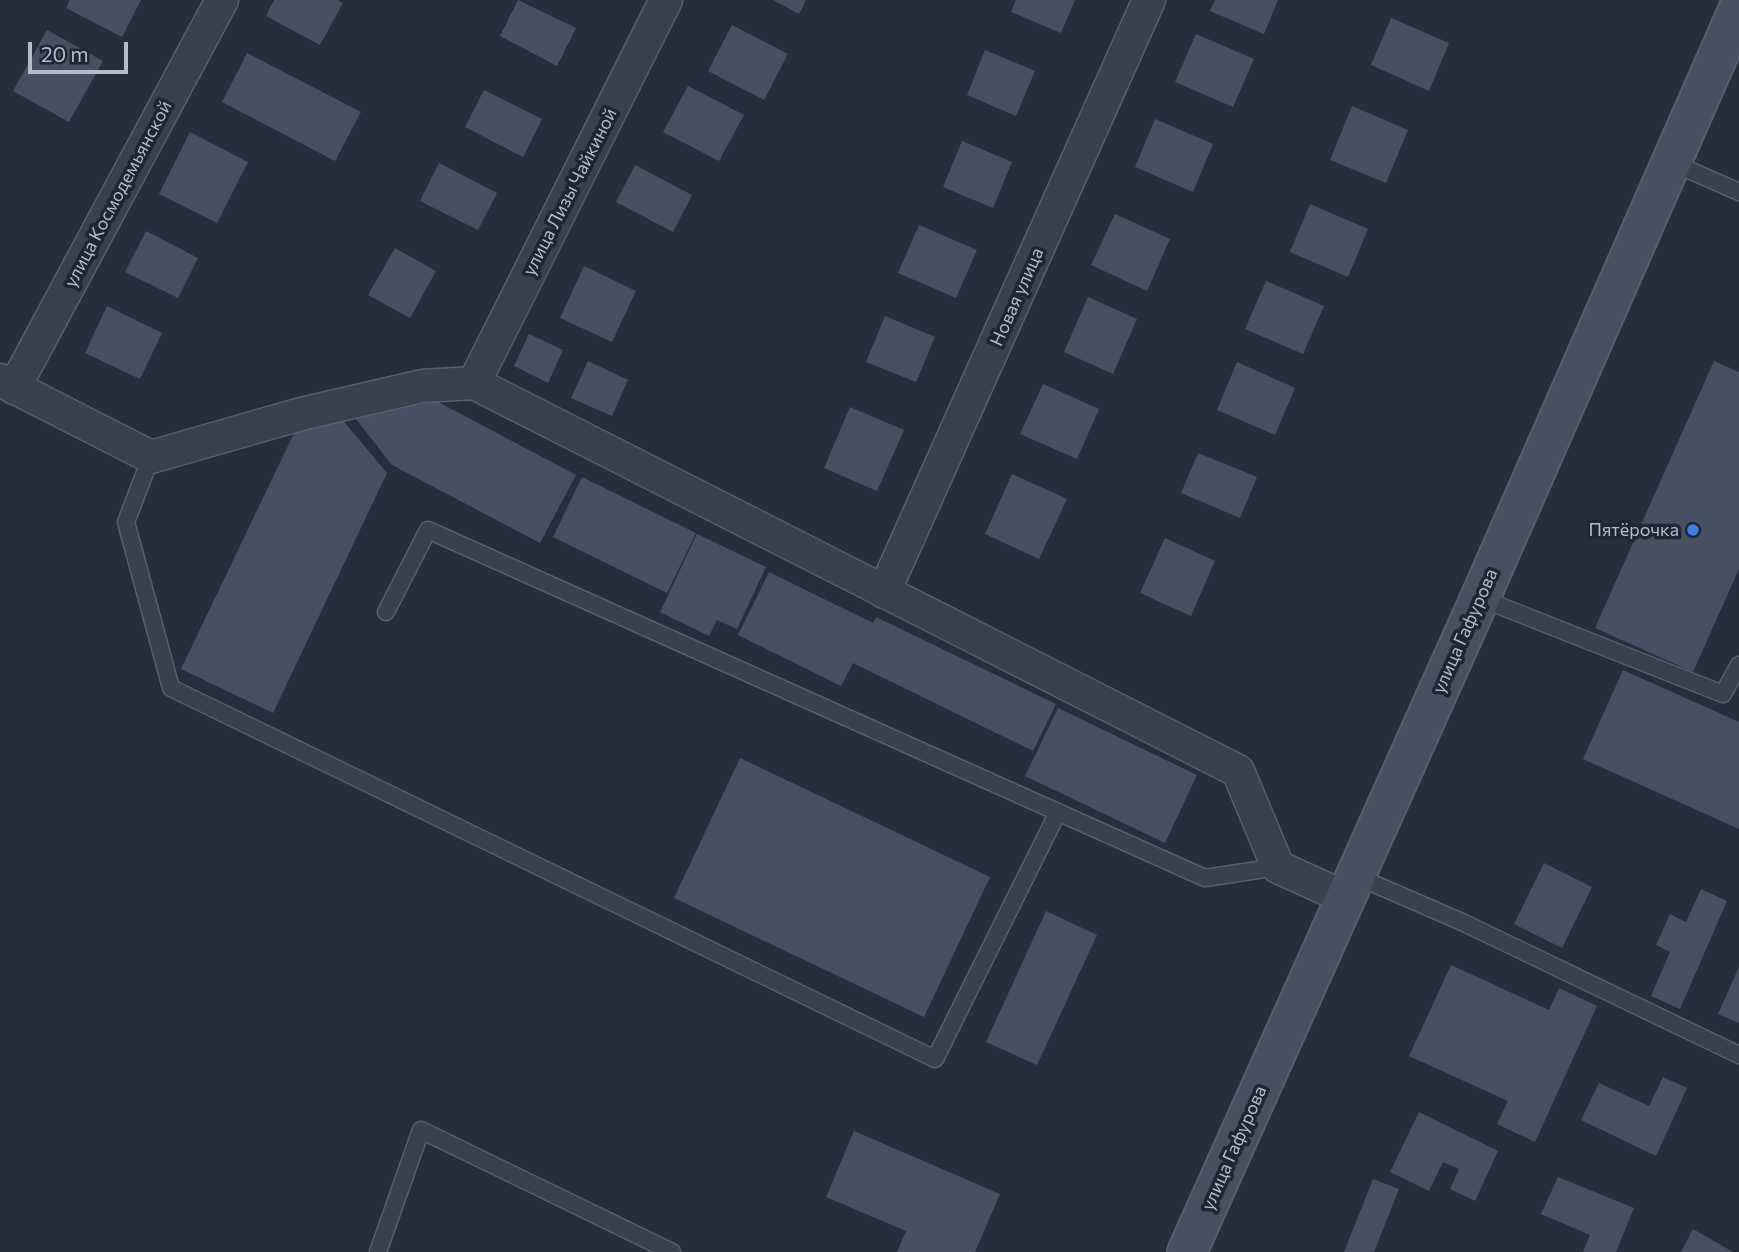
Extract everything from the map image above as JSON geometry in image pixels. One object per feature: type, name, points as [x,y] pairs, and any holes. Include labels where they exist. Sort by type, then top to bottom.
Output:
[{"type":"main road","name":"улица Гафурова","points":[[1187,1252],[1480,598],[1739,8]]},
{"type":"street","name":"улица Космодемьянской","points":[[7,384],[222,0]]},
{"type":"street","name":"улица Лизы Чайкиной","points":[[474,383],[666,0]]},
{"type":"street","name":"Новая улица","points":[[884,592],[1149,0]]},
{"type":"street","points":[[7,384],[151,457],[301,414],[422,386],[474,383],[1238,771],[1278,867],[1351,887]]},
{"type":"lane","points":[[1671,162],[1739,192]]},
{"type":"lane","points":[[151,457],[126,522],[171,688],[936,1059],[1058,812]]},
{"type":"lane","points":[[386,612],[428,530],[1205,878],[1278,867]]},
{"type":"lane","points":[[1480,598],[1723,694],[1739,665]]},
{"type":"lane","points":[[1351,887],[1462,922],[1739,1055]]},
{"type":"lane","points":[[378,1252],[421,1130],[672,1252]]},
{"type":"building","points":[[70,0],[141,0],[122,37],[66,8]]},
{"type":"building","points":[[274,0],[338,0],[343,3],[320,45],[266,16]]},
{"type":"building","points":[[518,0],[576,28],[557,66],[500,36]]},
{"type":"building","points":[[773,0],[806,0],[799,14]]},
{"type":"building","points":[[1016,0],[1075,0],[1061,33],[1011,12]]},
{"type":"building","points":[[1215,0],[1278,0],[1264,34],[1210,11]]},
{"type":"building","points":[[1391,18],[1449,43],[1429,91],[1371,65]]},
{"type":"building","points":[[732,25],[788,54],[764,100],[708,71]]},
{"type":"building","points":[[47,30],[103,61],[69,122],[13,91]]},
{"type":"building","points":[[1196,34],[1254,59],[1233,107],[1175,82]]},
{"type":"building","points":[[985,50],[1035,71],[1016,116],[967,95]]},
{"type":"building","points":[[247,53],[361,112],[335,161],[222,102]]},
{"type":"building","points":[[688,86],[744,115],[719,161],[663,132]]},
{"type":"building","points":[[484,90],[542,119],[523,157],[465,127]]},
{"type":"building","points":[[1352,106],[1408,130],[1386,183],[1330,160]]},
{"type":"building","points":[[1155,119],[1213,144],[1193,192],[1135,167]]},
{"type":"building","points":[[190,132],[248,162],[217,223],[159,194]]},
{"type":"building","points":[[962,141],[1012,162],[993,208],[943,187]]},
{"type":"building","points":[[439,163],[497,193],[478,230],[420,201]]},
{"type":"building","points":[[635,165],[692,195],[673,232],[616,202]]},
{"type":"building","points":[[1310,204],[1368,229],[1348,277],[1290,252]]},
{"type":"building","points":[[1115,214],[1170,239],[1147,291],[1091,265]]},
{"type":"building","points":[[919,225],[977,250],[956,298],[898,273]]},
{"type":"building","points":[[146,231],[198,258],[178,298],[125,272]]},
{"type":"building","points":[[395,248],[436,271],[410,318],[368,295]]},
{"type":"building","points":[[584,266],[636,291],[612,342],[560,318]]},
{"type":"building","points":[[1266,281],[1324,306],[1303,354],[1245,329]]},
{"type":"building","points":[[1088,297],[1137,319],[1113,374],[1064,352]]},
{"type":"building","points":[[107,306],[162,333],[140,379],[85,353]]},
{"type":"building","points":[[885,316],[935,337],[916,382],[866,362]]},
{"type":"building","points":[[529,334],[563,350],[548,383],[514,366]]},
{"type":"building","points":[[588,361],[628,380],[612,416],[571,398]]},
{"type":"building","points":[[1714,361],[1739,372],[1739,569],[1693,672],[1595,628]]},
{"type":"building","points":[[1237,362],[1295,388],[1275,435],[1217,410]]},
{"type":"building","points":[[1043,384],[1099,409],[1077,459],[1020,434]]},
{"type":"building","points":[[429,397],[576,475],[540,543],[392,465],[352,414]]},
{"type":"building","points":[[850,407],[904,430],[877,491],[824,468]]},
{"type":"building","points":[[341,418],[387,473],[273,713],[181,669],[296,429]]},
{"type":"building","points":[[1198,453],[1257,477],[1240,518],[1181,493]]},
{"type":"building","points":[[1012,474],[1067,499],[1039,559],[985,534]]},
{"type":"building","points":[[582,477],[696,533],[667,593],[553,537]]},
{"type":"building","points":[[697,534],[766,567],[737,629],[717,620],[709,636],[660,612]]},
{"type":"building","points":[[1165,538],[1215,561],[1191,616],[1140,593]]},
{"type":"building","points":[[769,572],[873,623],[876,617],[1056,704],[1033,751],[853,663],[841,686],[738,635]]},
{"type":"building","points":[[1623,670],[1739,722],[1739,829],[1583,759]]},
{"type":"building","points":[[1058,708],[1197,775],[1165,843],[1025,776]]},
{"type":"building","points":[[740,758],[990,877],[924,1017],[674,898]]},
{"type":"building","points":[[1544,863],[1592,887],[1562,948],[1514,924]]},
{"type":"building","points":[[1701,889],[1727,901],[1680,1009],[1651,996],[1670,952],[1656,945],[1670,914],[1686,922]]},
{"type":"building","points":[[1046,911],[1097,935],[1037,1065],[986,1042]]},
{"type":"building","points":[[1451,965],[1549,1010],[1559,988],[1597,1006],[1535,1142],[1497,1124],[1508,1101],[1409,1056]]},
{"type":"building","points":[[1739,967],[1739,1023],[1718,1014]]},
{"type":"building","points":[[1663,1077],[1687,1088],[1656,1156],[1581,1120],[1599,1083],[1649,1106]]},
{"type":"building","points":[[1419,1112],[1498,1151],[1475,1201],[1450,1189],[1459,1169],[1443,1162],[1429,1191],[1390,1172]]},
{"type":"building","points":[[854,1131],[1000,1194],[975,1252],[897,1252],[906,1231],[826,1197]]},
{"type":"building","points":[[1558,1177],[1634,1208],[1616,1252],[1583,1252],[1590,1235],[1541,1214]]},
{"type":"building","points":[[1373,1179],[1399,1189],[1374,1252],[1344,1252]]},
{"type":"building","points":[[1693,1229],[1733,1252],[1681,1252]]},
{"type":"place","name":"Пятёрочка","points":[[1693,530]]}]
